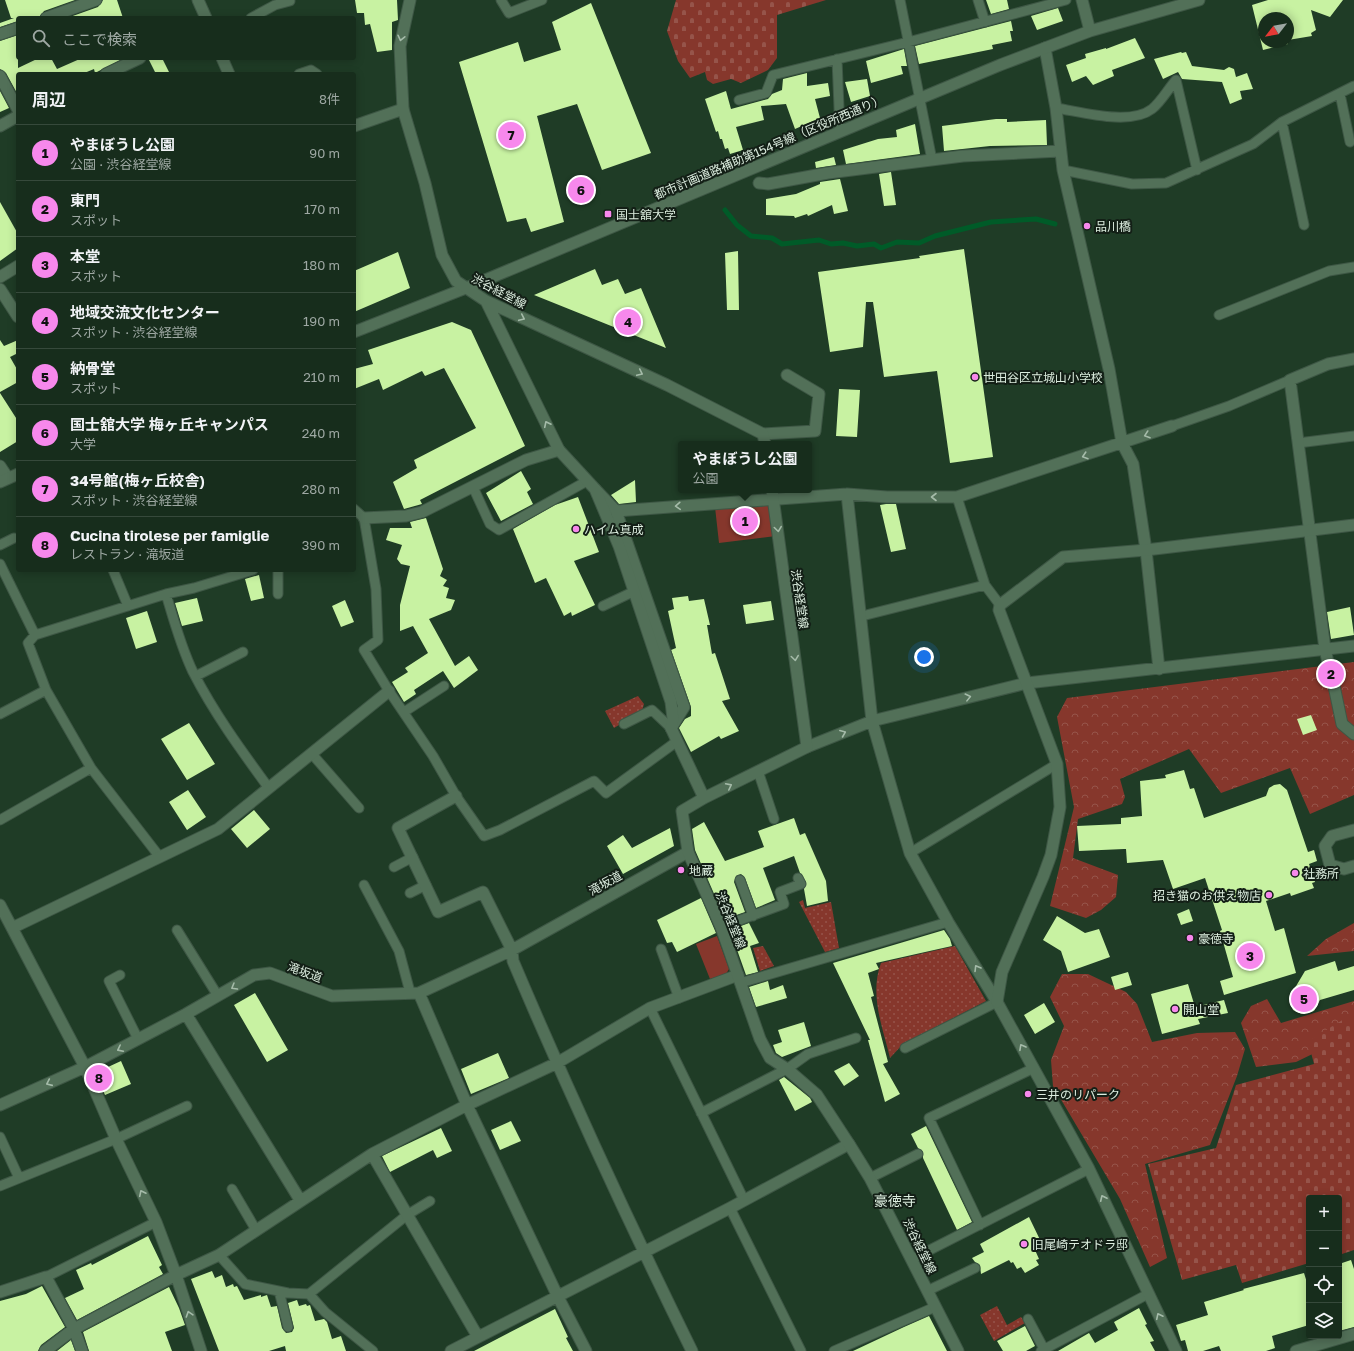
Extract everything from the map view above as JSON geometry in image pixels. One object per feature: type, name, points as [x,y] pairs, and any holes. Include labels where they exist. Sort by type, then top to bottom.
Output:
[{"type":"street","points":[[52,16],[96,0]]},
{"type":"street","points":[[198,0],[205,16]]},
{"type":"street","name":"渋谷経堂線","points":[[410,0],[400,46],[403,109],[425,183],[442,255],[456,281],[486,302],[667,385],[764,439]]},
{"type":"street","points":[[1082,0],[1090,32]]},
{"type":"street","name":"都市計画道路補助第154号線（区役所西通り）","points":[[356,331],[466,288],[918,99],[1045,48],[1090,32],[1199,0]]},
{"type":"street","points":[[0,34],[16,29]]},
{"type":"street","points":[[1045,48],[1056,108],[1063,170],[1108,369],[1122,443],[1133,464],[1146,550],[1159,669]]},
{"type":"street","points":[[110,72],[136,60]]},
{"type":"street","points":[[223,60],[228,72]]},
{"type":"street","points":[[0,76],[16,106]]},
{"type":"street","points":[[356,125],[403,109]]},
{"type":"street","points":[[0,126],[16,117]]},
{"type":"street","points":[[759,183],[768,184],[828,173],[963,156],[1060,151]]},
{"type":"street","points":[[0,277],[16,267]]},
{"type":"street","points":[[0,289],[16,314]]},
{"type":"street","points":[[486,302],[559,450],[616,511],[671,702],[673,719],[671,728],[676,742],[704,798]]},
{"type":"street","points":[[1329,667],[1325,649],[1290,380],[1328,364],[1354,359]]},
{"type":"street","points":[[764,439],[816,431],[819,394],[787,375]]},
{"type":"street","points":[[616,511],[773,494],[847,494],[887,497],[957,497],[1172,426]]},
{"type":"street","points":[[364,518],[406,516],[422,512],[526,460],[559,450]]},
{"type":"street","points":[[0,466],[9,478]]},
{"type":"street","points":[[591,485],[639,589]]},
{"type":"street","name":"渋谷経堂線","points":[[773,494],[806,747],[704,798],[682,811],[688,852],[721,927],[760,1039],[770,1058],[817,1095],[849,1144],[870,1178],[958,1351]]},
{"type":"street","points":[[847,494],[862,616],[872,721],[910,853],[948,922],[997,1002],[1090,1169],[1176,1351]]},
{"type":"street","points":[[997,1002],[1002,972],[1051,855],[1060,807],[1057,764],[999,610],[1000,605],[1063,558],[1146,550],[1354,525]]},
{"type":"street","points":[[806,747],[872,721],[1027,683],[1354,646]]},
{"type":"street","points":[[1333,681],[1342,724],[1354,734]]},
{"type":"street","points":[[12,928],[159,856],[218,829],[388,691]]},
{"type":"street","points":[[456,796],[398,828],[438,912],[483,892],[512,950],[513,961],[556,1063],[643,1253],[692,1351]]},
{"type":"street","points":[[1353,833],[1332,836],[1325,846],[1330,864],[1344,869],[1354,866]]},
{"type":"street","name":"滝坂道","points":[[0,1104],[85,1067],[186,1014],[254,975],[270,973],[332,996],[414,992],[512,950],[688,852]]},
{"type":"street","points":[[0,905],[85,1067],[116,1139],[156,1222],[176,1275],[201,1351]]},
{"type":"street","points":[[45,1351],[74,1329],[176,1275],[219,1255],[300,1200],[372,1154],[467,1105],[556,1063],[650,1008],[739,979]]},
{"type":"street","points":[[414,992],[558,1296],[586,1351]]},
{"type":"street","points":[[186,1014],[300,1200]]},
{"type":"street","points":[[451,1351],[730,1208],[849,1144]]},
{"type":"street","points":[[372,1154],[478,1337]]},
{"type":"street","points":[[0,1292],[46,1277],[74,1329],[82,1351]]},
{"type":"street","points":[[1296,1351],[1354,1334]]},
{"type":"lane","points":[[501,0],[509,13],[542,0]]},
{"type":"lane","points":[[900,0],[918,99],[924,115],[932,160]]},
{"type":"lane","points":[[978,0],[985,22]]},
{"type":"lane","points":[[739,100],[766,93],[773,75],[908,42],[1066,0]]},
{"type":"lane","points":[[255,16],[275,5],[290,1]]},
{"type":"lane","points":[[837,59],[840,132]]},
{"type":"lane","points":[[1056,108],[1107,116],[1143,115],[1154,108],[1176,80],[1197,170]]},
{"type":"lane","points":[[1063,170],[1132,184],[1166,184],[1253,144],[1282,122],[1354,86]]},
{"type":"lane","points":[[1340,94],[1350,142]]},
{"type":"lane","points":[[1282,122],[1304,225]]},
{"type":"lane","points":[[1219,315],[1329,271],[1354,267]]},
{"type":"lane","points":[[1172,426],[1229,406],[1290,380]]},
{"type":"lane","points":[[1298,442],[1354,436]]},
{"type":"lane","points":[[473,487],[490,524],[499,530],[591,485]]},
{"type":"lane","points":[[957,497],[985,586],[1000,605]]},
{"type":"lane","points":[[356,511],[364,518],[376,589],[378,640],[364,650],[388,691],[404,712],[456,796],[484,836],[500,830],[594,781],[606,793],[676,742]]},
{"type":"lane","points":[[0,545],[14,538]]},
{"type":"lane","points":[[0,564],[35,635]]},
{"type":"lane","points":[[114,572],[128,606]]},
{"type":"lane","points":[[159,856],[91,768],[46,690],[28,643],[35,635],[166,594],[201,586],[246,572]]},
{"type":"lane","points":[[278,572],[278,594]]},
{"type":"lane","points":[[862,616],[985,586]]},
{"type":"lane","points":[[603,606],[639,589]]},
{"type":"lane","points":[[166,594],[178,634],[196,676],[233,738],[268,787]]},
{"type":"lane","points":[[196,676],[243,652]]},
{"type":"lane","points":[[404,712],[444,686]]},
{"type":"lane","points":[[0,714],[46,690]]},
{"type":"lane","points":[[624,724],[652,710],[671,728]]},
{"type":"lane","points":[[312,754],[359,808]]},
{"type":"lane","points":[[910,853],[1057,764]]},
{"type":"lane","points":[[0,820],[91,768]]},
{"type":"lane","points":[[758,771],[774,819]]},
{"type":"lane","points":[[394,867],[413,857]]},
{"type":"lane","points":[[721,927],[784,904],[780,892],[801,884],[798,878]]},
{"type":"lane","points":[[740,880],[753,916]]},
{"type":"lane","points":[[364,885],[399,952],[414,992]]},
{"type":"lane","points":[[410,893],[426,885]]},
{"type":"lane","points":[[739,979],[948,922]]},
{"type":"lane","points":[[177,930],[218,996]]},
{"type":"lane","points":[[661,949],[679,998]]},
{"type":"lane","points":[[120,975],[109,980],[138,1039]]},
{"type":"lane","points":[[905,1048],[997,1002]]},
{"type":"lane","points":[[650,1008],[744,1200]]},
{"type":"lane","points":[[701,1113],[787,1070],[808,1054],[856,1038]]},
{"type":"lane","points":[[980,1225],[929,1118],[1034,1068]]},
{"type":"lane","points":[[0,1186],[116,1139],[187,1106]]},
{"type":"lane","points":[[0,1137],[19,1178]]},
{"type":"lane","points":[[870,1178],[918,1154]]},
{"type":"lane","points":[[912,1259],[1090,1169]]},
{"type":"lane","points":[[232,1189],[256,1230]]},
{"type":"lane","points":[[309,1294],[407,1215],[430,1202]]},
{"type":"lane","points":[[730,1208],[801,1351]]},
{"type":"lane","points":[[46,1277],[156,1222]]},
{"type":"lane","points":[[219,1255],[245,1284],[279,1291],[309,1294],[325,1312],[373,1351]]},
{"type":"lane","points":[[927,1291],[975,1268]]},
{"type":"lane","points":[[279,1291],[288,1327]]},
{"type":"lane","points":[[1028,1319],[1042,1350],[1148,1294]]},
{"type":"lane","points":[[834,1351],[935,1307]]},
{"type":"green space","points":[[676,0],[826,0],[777,15],[777,58],[768,70],[741,83],[731,79],[713,84],[707,80],[705,72],[690,78],[678,61],[667,31]]},
{"type":"green space","points":[[772,503],[776,536],[719,543],[715,507]]},
{"type":"green space","points":[[1354,662],[1354,795],[1310,814],[1290,768],[1221,793],[1189,749],[1120,779],[1125,797],[1122,804],[1078,819],[1073,858],[1118,875],[1116,897],[1101,910],[1086,918],[1050,906],[1074,807],[1057,717],[1067,698]]},
{"type":"green space","points":[[638,696],[644,704],[642,711],[614,728],[605,711]]},
{"type":"green space","points":[[803,900],[805,908],[831,902],[839,948],[825,952],[799,902]]},
{"type":"green space","points":[[1354,923],[1354,951],[1307,956],[1326,939]]},
{"type":"green space","points":[[717,936],[729,969],[726,974],[710,979],[696,944]]},
{"type":"green space","points":[[763,946],[774,966],[760,971],[753,948]]},
{"type":"green space","points":[[955,946],[986,1001],[903,1044],[890,1058],[878,1011],[876,987],[881,963]]},
{"type":"green space","points":[[1062,974],[1088,974],[1126,992],[1137,1004],[1152,1042],[1197,1033],[1235,1032],[1245,1049],[1237,1076],[1210,1145],[1145,1164],[1167,1258],[1150,1267],[1120,1199],[1053,1086],[1051,1060],[1064,1026],[1050,997]]},
{"type":"green space","points":[[1267,999],[1281,1023],[1354,1001],[1354,1031],[1331,1045],[1296,1062],[1256,1067],[1241,1023],[1251,1006]]},
{"type":"green space","points":[[1354,1013],[1354,1250],[1342,1254],[1342,1195],[1306,1195],[1306,1264],[1242,1283],[1236,1265],[1182,1280],[1148,1164],[1216,1148],[1236,1085],[1314,1064],[1308,1041]]},
{"type":"green space","points":[[997,1306],[1007,1325],[1021,1317],[1025,1323],[994,1341],[980,1315]]},
{"type":"building","points":[[5,0],[75,0],[44,11],[40,16],[16,16],[16,22],[0,27],[0,23],[14,18],[11,18]]},
{"type":"building","points":[[103,0],[117,0],[122,16],[73,16],[98,7]]},
{"type":"building","points":[[355,0],[397,0],[398,20],[392,22],[392,50],[377,52],[370,24],[365,25],[364,13],[357,13]]},
{"type":"building","points":[[986,0],[1007,0],[1009,9],[991,14]]},
{"type":"building","points":[[1268,0],[1343,0],[1330,17],[1311,10],[1316,30],[1311,33],[1312,36],[1294,39],[1294,12],[1258,12],[1258,30],[1252,5]]},
{"type":"building","points":[[591,3],[651,153],[602,170],[577,104],[537,116],[564,222],[531,232],[526,218],[507,222],[459,62],[518,42],[524,62],[561,50],[552,22]]},
{"type":"building","points":[[1058,8],[1063,21],[1037,30],[1031,16]]},
{"type":"building","points":[[1011,21],[1013,31],[1010,31],[1012,41],[992,45],[993,49],[919,64],[915,46]]},
{"type":"building","points":[[16,36],[16,60],[18,60],[18,68],[35,60],[52,60],[57,69],[77,60],[120,60],[97,72],[95,72],[94,69],[87,72],[16,72],[16,91],[6,73],[0,69],[0,41]]},
{"type":"building","points":[[1135,38],[1145,58],[1112,70],[1114,76],[1093,85],[1086,76],[1072,82],[1066,65],[1086,58],[1085,54],[1106,49]]},
{"type":"building","points":[[904,49],[907,66],[901,66],[903,74],[871,83],[866,61]]},
{"type":"building","points":[[1186,52],[1192,66],[1224,70],[1229,67],[1234,69],[1236,77],[1247,73],[1253,89],[1240,91],[1242,99],[1230,104],[1222,82],[1182,79],[1178,72],[1163,79],[1154,59]]},
{"type":"building","points":[[149,60],[163,60],[169,72],[155,72]]},
{"type":"building","points":[[807,73],[807,86],[828,83],[830,96],[815,99],[820,118],[795,129],[786,104],[761,106],[764,120],[736,127],[743,150],[730,154],[728,148],[725,149],[718,131],[716,132],[705,99],[726,91],[731,109],[768,99],[772,94],[782,90],[783,79]]},
{"type":"building","points":[[867,79],[870,96],[851,102],[845,82]]},
{"type":"building","points":[[0,91],[9,108],[0,112]]},
{"type":"building","points":[[1007,119],[1007,122],[1046,120],[1047,145],[990,146],[944,151],[942,126]]},
{"type":"building","points":[[915,124],[920,154],[846,164],[843,150],[878,139],[897,137],[896,130]]},
{"type":"building","points":[[834,157],[836,165],[816,168],[815,162]]},
{"type":"building","points":[[891,172],[896,205],[884,206],[879,174]]},
{"type":"building","points":[[840,179],[848,211],[834,214],[832,205],[808,216],[807,214],[795,218],[794,216],[766,215],[766,199],[796,194],[820,184],[820,182]]},
{"type":"building","points":[[0,202],[16,230],[16,249],[0,261]]},
{"type":"building","points":[[964,249],[993,457],[950,463],[937,371],[884,377],[873,302],[866,302],[863,347],[830,352],[818,272],[920,258],[919,256]]},
{"type":"building","points":[[738,251],[739,310],[727,310],[725,253]]},
{"type":"building","points":[[398,252],[410,288],[356,311],[356,270]]},
{"type":"building","points":[[595,269],[602,285],[618,279],[625,294],[641,288],[666,348],[534,295]]},
{"type":"building","points":[[452,322],[471,330],[525,446],[420,500],[422,504],[404,509],[393,482],[417,468],[414,460],[476,428],[444,368],[425,376],[422,371],[383,390],[379,379],[356,388],[356,368],[373,364],[368,350]]},
{"type":"building","points":[[0,340],[4,346],[16,341],[16,354],[10,357],[16,368],[16,383],[0,392]]},
{"type":"building","points":[[839,389],[860,390],[857,437],[836,436]]},
{"type":"building","points":[[0,393],[16,418],[16,442],[0,452]]},
{"type":"building","points":[[521,471],[531,489],[527,492],[533,504],[501,521],[486,493]]},
{"type":"building","points":[[635,480],[636,502],[619,504],[611,495]]},
{"type":"building","points":[[578,497],[599,552],[574,561],[595,605],[572,616],[571,612],[564,616],[546,578],[535,583],[513,529],[555,505]]},
{"type":"building","points":[[896,504],[906,549],[891,552],[880,505]]},
{"type":"building","points":[[426,518],[443,569],[440,576],[447,580],[443,586],[449,588],[446,598],[455,600],[451,610],[429,619],[455,666],[469,656],[478,670],[454,688],[443,671],[414,690],[416,694],[404,702],[392,682],[408,672],[405,668],[428,653],[413,626],[400,631],[400,605],[410,566],[401,564],[397,559],[402,545],[386,540],[390,528],[412,528],[410,522]]},
{"type":"building","points":[[259,575],[264,598],[251,601],[245,579]]},
{"type":"building","points":[[688,596],[689,601],[704,599],[710,625],[707,625],[712,654],[715,653],[730,699],[722,701],[739,731],[721,739],[719,736],[691,752],[679,728],[685,719],[691,716],[691,707],[671,650],[676,648],[668,611],[674,609],[672,598]]},
{"type":"building","points":[[197,598],[203,621],[182,626],[175,603]]},
{"type":"building","points":[[345,600],[354,622],[341,627],[332,606]]},
{"type":"building","points":[[771,601],[774,620],[746,624],[743,605]]},
{"type":"building","points":[[1350,607],[1354,635],[1331,639],[1327,612]]},
{"type":"building","points":[[147,611],[157,642],[136,649],[126,618]]},
{"type":"building","points":[[1337,666],[1340,679],[1336,675],[1331,674]]},
{"type":"building","points":[[1323,671],[1327,674],[1331,674],[1327,678],[1326,682]]},
{"type":"building","points":[[1311,715],[1317,730],[1303,735],[1297,719]]},
{"type":"building","points":[[189,723],[215,764],[187,780],[161,739]]},
{"type":"building","points":[[1184,770],[1190,789],[1194,788],[1204,818],[1266,796],[1269,788],[1274,785],[1280,784],[1287,790],[1308,852],[1314,850],[1317,861],[1309,864],[1315,882],[1312,883],[1314,888],[1291,896],[1290,893],[1266,901],[1275,931],[1284,928],[1296,973],[1224,995],[1220,981],[1233,977],[1220,931],[1222,930],[1205,878],[1173,889],[1163,860],[1127,863],[1126,849],[1079,851],[1077,826],[1121,824],[1121,818],[1142,816],[1140,781],[1166,778],[1165,775]]},
{"type":"building","points":[[188,790],[206,817],[187,830],[169,802]]},
{"type":"building","points":[[254,810],[270,829],[247,848],[231,829]]},
{"type":"building","points":[[794,818],[800,835],[805,833],[826,881],[828,901],[807,906],[804,889],[806,882],[800,873],[794,856],[763,868],[775,900],[756,908],[745,878],[741,874],[736,876],[734,882],[745,912],[725,919],[695,850],[692,829],[704,822],[725,861],[764,847],[758,831]]},
{"type":"building","points":[[670,828],[674,846],[623,874],[607,846],[623,835],[632,848]]},
{"type":"building","points":[[701,898],[716,933],[677,952],[672,942],[667,943],[657,920]]},
{"type":"building","points":[[1189,909],[1193,921],[1181,925],[1177,914]]},
{"type":"building","points":[[1057,916],[1085,933],[1099,929],[1110,957],[1068,972],[1061,951],[1043,940]]},
{"type":"building","points":[[749,923],[759,943],[750,946],[758,972],[746,975],[730,930]]},
{"type":"building","points":[[944,930],[950,939],[952,946],[876,963],[879,969],[868,973],[874,996],[871,997],[888,1062],[883,1064],[900,1094],[885,1102],[868,1040],[870,1040],[833,963]]},
{"type":"building","points":[[1335,961],[1338,971],[1354,966],[1354,990],[1320,1000],[1314,1011],[1302,1014],[1293,1010],[1289,998],[1305,971]]},
{"type":"building","points":[[1128,972],[1132,985],[1115,990],[1111,977]]},
{"type":"building","points":[[768,981],[770,990],[783,985],[787,998],[756,1007],[749,987]]},
{"type":"building","name":"開山堂","points":[[1188,984],[1195,1007],[1224,1000],[1228,1013],[1198,1019],[1200,1024],[1162,1034],[1151,994]]},
{"type":"building","points":[[255,993],[288,1050],[267,1062],[234,1005]]},
{"type":"building","points":[[1044,1003],[1055,1022],[1035,1034],[1024,1015]]},
{"type":"building","points":[[804,1022],[811,1046],[782,1057],[776,1053],[773,1045],[782,1042],[778,1030]]},
{"type":"building","points":[[498,1053],[509,1078],[471,1094],[461,1069]]},
{"type":"building","points":[[121,1061],[131,1084],[105,1095],[95,1073]]},
{"type":"building","points":[[849,1063],[859,1076],[844,1086],[834,1071]]},
{"type":"building","points":[[784,1077],[810,1098],[812,1102],[795,1111],[779,1080]]},
{"type":"building","points":[[511,1121],[521,1141],[500,1150],[491,1130]]},
{"type":"building","points":[[926,1126],[972,1222],[957,1230],[923,1158],[923,1152],[918,1148],[911,1134]]},
{"type":"building","points":[[441,1128],[452,1151],[437,1158],[433,1150],[390,1172],[382,1156]]},
{"type":"building","points":[[1029,1217],[1043,1246],[1035,1250],[1039,1259],[1036,1260],[1039,1265],[1025,1273],[1021,1267],[1017,1269],[1013,1262],[1011,1263],[1009,1260],[981,1274],[980,1265],[972,1258],[984,1252],[980,1244]]},
{"type":"building","points":[[148,1236],[162,1265],[159,1267],[163,1274],[77,1320],[65,1298],[84,1289],[76,1270],[91,1263],[92,1265]]},
{"type":"building","points":[[1351,1260],[1354,1269],[1354,1327],[1342,1330],[1342,1267],[1342,1263]]},
{"type":"building","points":[[212,1271],[215,1278],[222,1275],[226,1287],[233,1284],[234,1287],[237,1286],[244,1300],[261,1295],[261,1297],[267,1295],[271,1307],[277,1306],[282,1328],[286,1333],[292,1332],[294,1328],[288,1303],[297,1300],[299,1306],[306,1304],[307,1306],[310,1305],[315,1321],[324,1319],[327,1322],[332,1339],[341,1336],[346,1351],[286,1351],[285,1346],[269,1351],[219,1351],[191,1279]]},
{"type":"building","points":[[1304,1273],[1306,1279],[1306,1326],[1272,1336],[1275,1348],[1266,1351],[1221,1351],[1219,1346],[1203,1351],[1188,1351],[1185,1340],[1181,1341],[1176,1325],[1208,1315],[1204,1302],[1244,1290],[1243,1289]]},
{"type":"building","points":[[42,1286],[65,1327],[41,1345],[38,1351],[0,1351],[0,1301],[26,1294]]},
{"type":"building","points":[[169,1287],[185,1325],[165,1332],[172,1351],[89,1351],[83,1332]]},
{"type":"building","points":[[1139,1308],[1147,1324],[1145,1325],[1154,1341],[1150,1342],[1155,1351],[1058,1351],[1089,1333],[1095,1343],[1118,1330],[1114,1322]]},
{"type":"building","points":[[555,1309],[568,1337],[566,1338],[573,1351],[474,1351]]},
{"type":"building","points":[[929,1316],[947,1351],[853,1351],[904,1327]]},
{"type":"building","points":[[1025,1326],[1035,1346],[1026,1351],[1003,1351],[997,1341]]},
{"type":"building","points":[[71,1340],[75,1351],[57,1351]]},
{"type":"waterway","points":[[725,210],[737,225],[751,236],[772,238],[782,244],[819,240],[831,244],[843,243],[857,246],[874,244],[881,248],[897,242],[919,243],[935,236],[991,222],[1036,219],[1055,224]]},
{"type":"place","name":"34号館(梅ヶ丘校舎)","points":[[511,135]]},
{"type":"place","name":"国士舘大学 梅ヶ丘キャンパス","points":[[581,190]]},
{"type":"place","name":"国士舘大学","points":[[608,214]]},
{"type":"place","name":"品川橋","points":[[1087,226]]},
{"type":"place","name":"地域交流文化センター","points":[[628,322]]},
{"type":"place","name":"世田谷区立城山小学校","points":[[975,377]]},
{"type":"place","name":"やまぼうし公園","points":[[745,521]]},
{"type":"place","name":"ハイム真成","points":[[576,529]]},
{"type":"place","name":"東門","points":[[1331,674]]},
{"type":"place","name":"地蔵","points":[[681,870]]},
{"type":"place","name":"社務所","points":[[1295,873]]},
{"type":"place","name":"招き猫のお供え物店","points":[[1269,895]]},
{"type":"place","name":"豪徳寺","points":[[1190,938]]},
{"type":"place","name":"本堂","points":[[1250,956]]},
{"type":"place","name":"納骨堂","points":[[1304,999]]},
{"type":"place","name":"開山堂","points":[[1175,1009]]},
{"type":"place","name":"Cucina tirolese per famiglie","points":[[99,1078]]},
{"type":"place","name":"三井のリパーク","points":[[1028,1094]]},
{"type":"place","name":"旧尾崎テオドラ邸","points":[[1024,1244]]},
{"type":"district","name":"豪徳寺","points":[[895,1200]]}]
